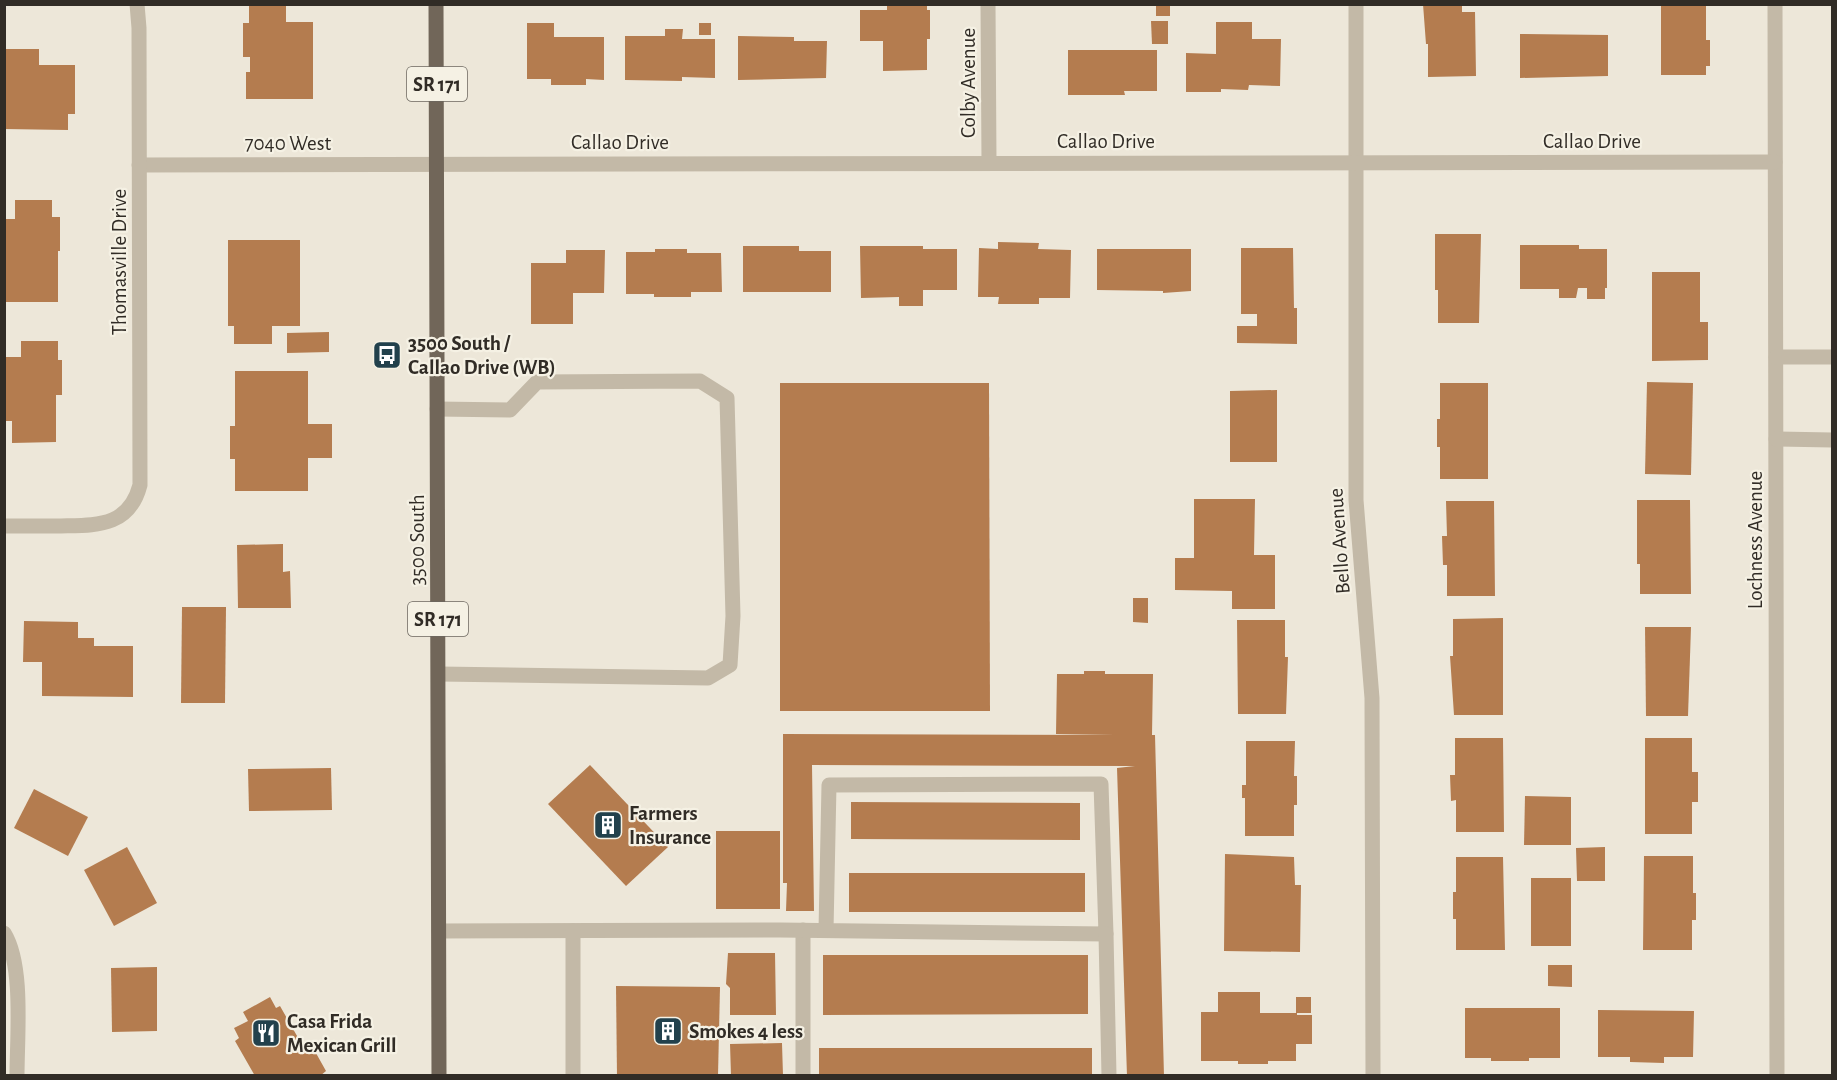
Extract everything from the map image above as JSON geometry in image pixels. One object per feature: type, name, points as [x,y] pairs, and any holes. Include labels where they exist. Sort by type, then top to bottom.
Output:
[{"type":"main road","name":"3500 South","points":[[436,4],[439,1076]]},
{"type":"street","name":"Thomasville Drive","points":[[4,526],[95,525],[123,515],[137,497],[140,485],[139,28],[136,4]]},
{"type":"street","name":"Colby Avenue","points":[[988,4],[989,162]]},
{"type":"street","name":"Bello Avenue","points":[[1356,4],[1356,512],[1371,699],[1373,1076]]},
{"type":"street","name":"Lochness Avenue","points":[[1776,4],[1777,1076]]},
{"type":"street","name":"Callao Drive","points":[[437,163],[1776,162]]},
{"type":"street","name":"7040 West","points":[[139,165],[437,163]]},
{"type":"street","points":[[1776,357],[1833,357]]},
{"type":"street","points":[[437,409],[510,410],[537,382],[700,381],[727,398],[733,616],[730,665],[708,678],[438,674]]},
{"type":"street","points":[[1776,439],[1833,440]]},
{"type":"street","points":[[826,930],[829,785],[1101,784],[1109,1076]]},
{"type":"street","points":[[803,930],[803,1076]]},
{"type":"street","points":[[439,931],[826,930],[1106,934]]},
{"type":"street","points":[[573,931],[573,1076]]},
{"type":"street","points":[[4,933],[11,944],[17,973],[17,1076]]},
{"type":"building","points":[[249,4],[286,4],[286,22],[313,22],[313,99],[246,99],[246,72],[250,72],[250,57],[243,57],[243,23],[249,23]]},
{"type":"building","points":[[887,4],[927,4],[927,10],[930,10],[930,39],[927,39],[927,70],[883,71],[883,41],[860,41],[860,10],[887,10]]},
{"type":"building","points":[[1156,4],[1170,4],[1170,16],[1156,16]]},
{"type":"building","points":[[1423,4],[1462,4],[1462,12],[1475,12],[1476,76],[1428,77],[1428,44],[1426,44]]},
{"type":"building","points":[[1661,4],[1706,4],[1706,40],[1710,40],[1710,66],[1706,66],[1706,75],[1661,75]]},
{"type":"building","points":[[1151,21],[1168,21],[1168,44],[1152,44]]},
{"type":"building","points":[[1216,22],[1252,22],[1252,39],[1281,39],[1280,86],[1249,85],[1248,90],[1221,89],[1221,92],[1186,92],[1186,53],[1216,54]]},
{"type":"building","points":[[527,23],[554,23],[554,37],[604,37],[604,80],[586,79],[586,85],[551,85],[551,79],[527,79]]},
{"type":"building","points":[[699,23],[711,23],[711,35],[699,35]]},
{"type":"building","points":[[665,29],[683,29],[682,39],[715,39],[715,78],[682,77],[682,81],[625,80],[625,36],[665,36]]},
{"type":"building","points":[[1520,34],[1608,35],[1608,76],[1520,78]]},
{"type":"building","points":[[738,36],[794,37],[794,41],[827,41],[826,78],[738,80]]},
{"type":"building","points":[[4,49],[39,49],[39,65],[75,65],[75,114],[68,114],[68,130],[4,129]]},
{"type":"building","points":[[1068,50],[1157,50],[1157,91],[1124,91],[1125,95],[1068,95]]},
{"type":"building","points":[[15,200],[52,200],[52,217],[60,217],[58,302],[4,302],[4,219],[15,219]]},
{"type":"building","points":[[1435,234],[1481,234],[1479,323],[1438,323],[1438,290],[1435,290]]},
{"type":"building","points":[[228,240],[300,240],[300,326],[272,326],[272,344],[234,344],[234,326],[228,326]]},
{"type":"building","points":[[998,242],[1039,243],[1038,249],[1071,250],[1070,298],[1039,298],[1039,304],[998,304],[999,297],[978,297],[979,248],[998,249]]},
{"type":"building","points":[[1520,245],[1579,245],[1579,249],[1607,249],[1605,299],[1587,299],[1587,288],[1578,288],[1576,298],[1559,298],[1559,289],[1520,289]]},
{"type":"building","points":[[743,246],[799,246],[799,251],[831,251],[831,292],[743,292]]},
{"type":"building","points":[[860,246],[923,246],[923,249],[957,249],[957,290],[923,290],[923,306],[899,306],[899,297],[861,298]]},
{"type":"building","points":[[1241,248],[1293,248],[1297,344],[1237,343],[1237,326],[1257,326],[1257,314],[1241,314]]},
{"type":"building","points":[[655,249],[687,249],[687,253],[721,253],[722,292],[691,292],[691,297],[626,294],[626,252],[655,252]]},
{"type":"building","points":[[1097,249],[1191,249],[1191,291],[1163,293],[1163,291],[1097,290]]},
{"type":"building","points":[[566,250],[605,250],[604,293],[573,293],[573,324],[531,324],[531,263],[566,263]]},
{"type":"building","points":[[1652,272],[1700,272],[1700,322],[1708,322],[1708,360],[1652,361]]},
{"type":"building","points":[[329,332],[329,352],[287,353],[287,333]]},
{"type":"building","points":[[21,341],[58,341],[58,360],[62,360],[62,395],[56,395],[56,442],[12,443],[12,421],[4,421],[4,357],[21,357]]},
{"type":"building","points":[[235,371],[308,371],[308,424],[332,424],[332,458],[308,458],[308,491],[235,491],[235,459],[230,459],[230,426],[235,426]]},
{"type":"building","points":[[1647,382],[1693,383],[1691,475],[1645,474]]},
{"type":"building","points":[[780,383],[989,383],[990,711],[780,711]]},
{"type":"building","points":[[1440,383],[1488,383],[1488,479],[1440,479],[1437,419],[1440,419]]},
{"type":"building","points":[[1277,390],[1277,462],[1230,462],[1230,391]]},
{"type":"building","points":[[1194,499],[1255,499],[1254,555],[1275,555],[1275,609],[1232,609],[1232,591],[1175,590],[1175,558],[1194,558]]},
{"type":"building","points":[[1637,500],[1690,500],[1691,594],[1640,594],[1640,564],[1637,564]]},
{"type":"building","points":[[1446,501],[1494,501],[1495,596],[1447,596],[1447,565],[1443,565],[1442,536],[1447,536]]},
{"type":"building","points":[[283,544],[283,572],[290,571],[291,608],[238,608],[237,545]]},
{"type":"building","points":[[1133,598],[1148,598],[1148,623],[1133,622]]},
{"type":"building","points":[[182,607],[226,607],[225,703],[181,703]]},
{"type":"building","points":[[1503,618],[1503,715],[1454,715],[1450,656],[1453,656],[1453,619]]},
{"type":"building","points":[[1237,620],[1285,620],[1285,657],[1288,657],[1286,714],[1238,714]]},
{"type":"building","points":[[24,621],[78,622],[78,638],[94,638],[94,646],[133,646],[133,697],[42,696],[42,662],[23,662]]},
{"type":"building","points":[[1645,627],[1691,627],[1688,716],[1646,716]]},
{"type":"building","points":[[1084,671],[1105,671],[1105,674],[1153,674],[1152,735],[1155,735],[1164,1076],[1127,1076],[1117,768],[1135,766],[812,765],[814,911],[786,911],[787,883],[783,883],[783,734],[1115,735],[1056,734],[1057,674],[1084,674]]},
{"type":"building","points":[[1455,738],[1503,738],[1504,832],[1456,832],[1456,800],[1451,801],[1450,775],[1455,775]]},
{"type":"building","points":[[1645,738],[1692,738],[1692,772],[1698,772],[1698,802],[1692,802],[1692,834],[1645,834]]},
{"type":"building","points":[[1246,741],[1295,741],[1294,776],[1297,776],[1297,805],[1294,805],[1294,836],[1245,836],[1245,798],[1242,798],[1242,785],[1246,785]]},
{"type":"building","name":"Farmers Insurance","points":[[590,765],[668,847],[626,886],[548,804]]},
{"type":"building","points":[[331,768],[332,810],[249,811],[248,769]]},
{"type":"building","points":[[34,789],[88,817],[68,856],[14,828]]},
{"type":"building","points":[[1525,796],[1571,797],[1571,845],[1524,845]]},
{"type":"building","points":[[851,802],[1080,803],[1080,840],[851,839]]},
{"type":"building","points":[[716,831],[780,831],[780,909],[716,909]]},
{"type":"building","points":[[127,847],[157,903],[114,926],[84,870]]},
{"type":"building","points":[[1605,847],[1605,881],[1577,881],[1576,848]]},
{"type":"building","points":[[1225,854],[1294,857],[1295,885],[1301,885],[1300,952],[1224,951]]},
{"type":"building","points":[[1644,856],[1693,856],[1696,920],[1692,920],[1692,950],[1643,950]]},
{"type":"building","points":[[1456,857],[1503,857],[1505,950],[1456,950],[1453,892],[1456,892]]},
{"type":"building","points":[[849,873],[1085,873],[1085,912],[849,912]]},
{"type":"building","points":[[1531,878],[1571,878],[1571,946],[1531,946]]},
{"type":"building","points":[[728,953],[775,953],[776,1015],[730,1015],[730,988],[726,984]]},
{"type":"building","points":[[823,955],[1088,955],[1088,1014],[823,1015]]},
{"type":"building","points":[[1548,965],[1572,965],[1572,987],[1548,986]]},
{"type":"building","points":[[157,967],[157,1031],[112,1032],[111,968]]},
{"type":"building","name":"Smokes 4 less","points":[[616,986],[720,987],[718,1076],[617,1076]]},
{"type":"building","points":[[1218,992],[1260,992],[1260,1013],[1296,1013],[1296,997],[1311,997],[1311,1013],[1297,1013],[1297,1015],[1312,1015],[1312,1044],[1296,1044],[1296,1061],[1238,1064],[1238,1061],[1201,1061],[1201,1012],[1218,1012]]},
{"type":"building","name":"Casa Frida Mexican Grill","points":[[270,997],[276,1008],[280,1006],[305,1050],[312,1046],[326,1071],[320,1076],[255,1076],[235,1041],[239,1038],[234,1028],[248,1021],[243,1012]]},
{"type":"building","points":[[1465,1008],[1560,1008],[1560,1058],[1491,1061],[1491,1058],[1465,1058]]},
{"type":"building","points":[[1598,1010],[1694,1011],[1693,1057],[1664,1057],[1664,1063],[1630,1062],[1630,1057],[1598,1057]]},
{"type":"building","points":[[782,1043],[783,1076],[731,1076],[730,1044]]},
{"type":"building","points":[[819,1048],[1092,1048],[1092,1076],[819,1076]]},
{"type":"place","name":"3500 South / Callao Drive (WB)","points":[[387,355]]},
{"type":"place","name":"Farmers Insurance","points":[[608,825]]},
{"type":"place","name":"Smokes 4 less","points":[[668,1031]]},
{"type":"place","name":"Casa Frida Mexican Grill","points":[[266,1033]]}]
